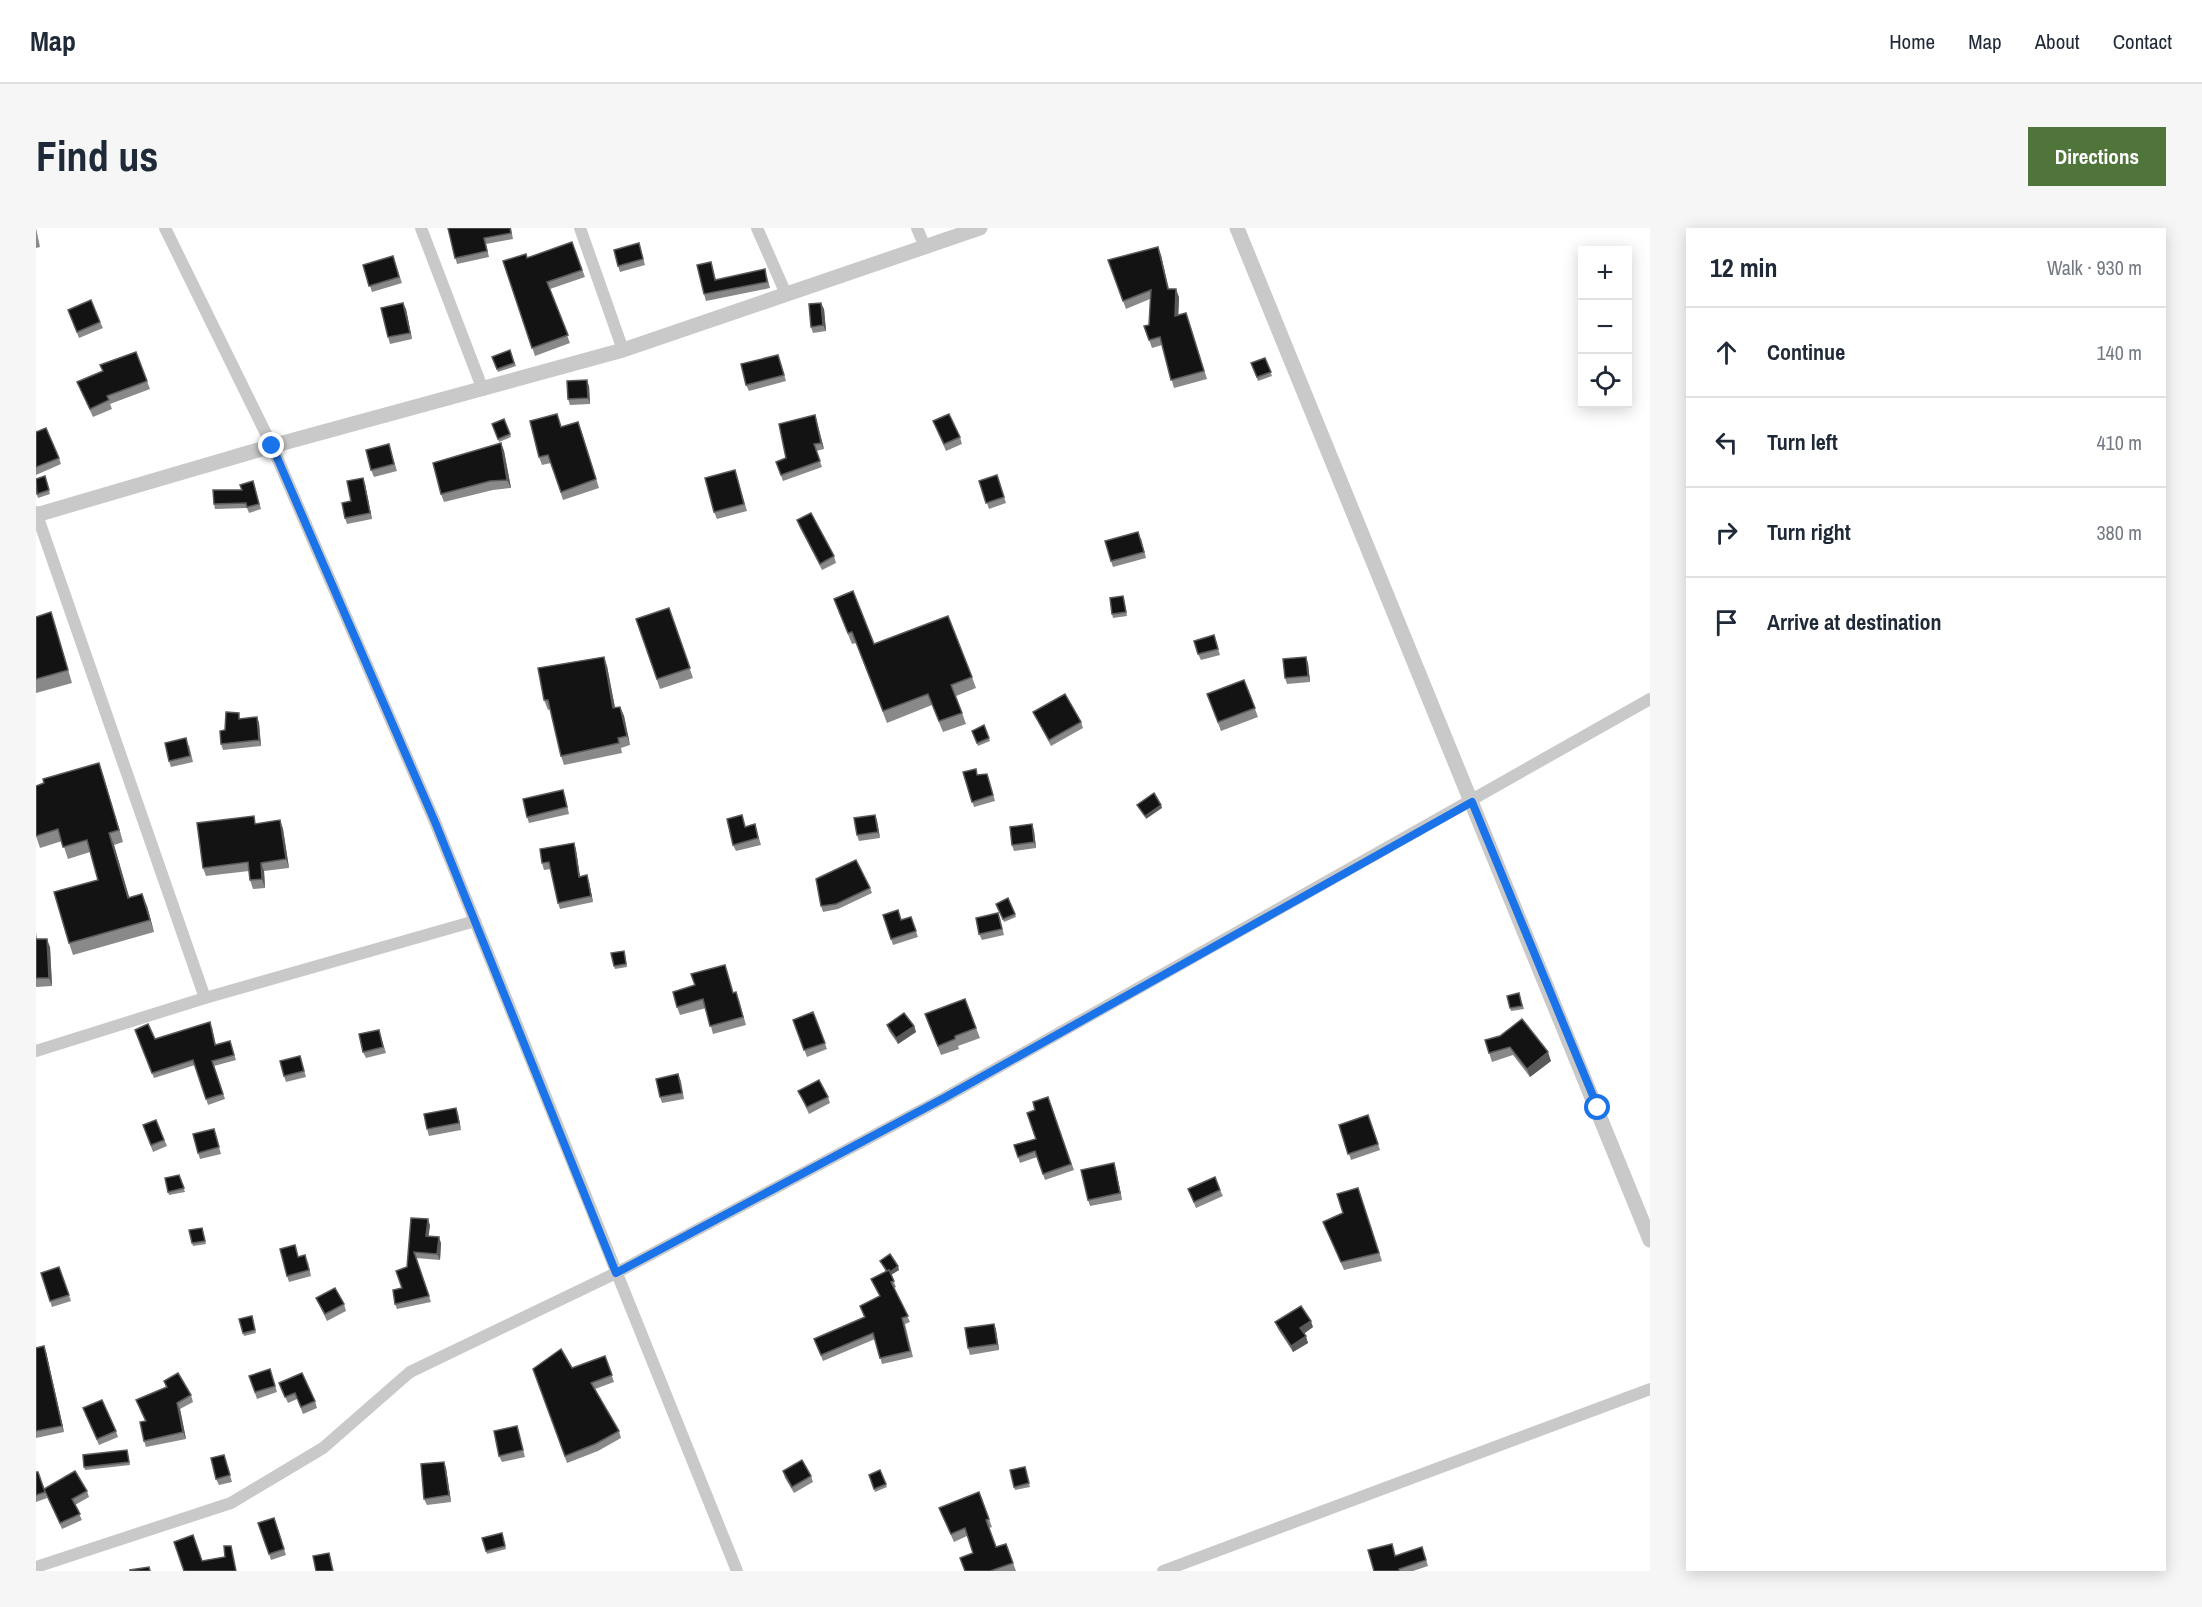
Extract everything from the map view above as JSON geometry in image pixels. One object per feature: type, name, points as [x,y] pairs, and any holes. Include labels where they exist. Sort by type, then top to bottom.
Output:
[{"type":"street","points":[[165,228],[272,446],[435,822],[737,1571]]},
{"type":"street","points":[[421,228],[483,390]]},
{"type":"street","points":[[580,228],[623,350]]},
{"type":"street","points":[[757,228],[786,294]]},
{"type":"street","points":[[916,228],[925,247]]},
{"type":"street","points":[[205,998],[36,514],[272,446],[623,350],[980,228]]},
{"type":"street","points":[[1237,228],[1650,1240]]},
{"type":"street","points":[[44,1567],[231,1503],[323,1448],[410,1372],[616,1273],[944,1098],[1472,802],[1650,699]]},
{"type":"street","points":[[36,1051],[205,998],[475,921]]},
{"type":"street","points":[[1162,1571],[1650,1389]]},
{"type":"building","points":[[448,228],[510,228],[511,233],[484,238],[487,251],[455,258]]},
{"type":"building","points":[[572,242],[582,270],[547,282],[568,335],[532,348],[503,261],[526,254],[527,258]]},
{"type":"building","points":[[639,243],[643,259],[618,266],[614,250]]},
{"type":"building","points":[[1158,247],[1168,289],[1176,289],[1175,316],[1186,313],[1204,371],[1171,380],[1160,337],[1149,340],[1144,326],[1149,325],[1151,290],[1123,301],[1108,260]]},
{"type":"building","points":[[393,256],[399,277],[369,286],[363,265]]},
{"type":"building","points":[[711,262],[715,280],[765,269],[767,282],[704,294],[697,265]]},
{"type":"building","points":[[91,300],[100,322],[77,332],[68,310]]},
{"type":"building","points":[[403,303],[410,333],[388,337],[381,308]]},
{"type":"building","points":[[821,303],[823,325],[811,327],[809,304]]},
{"type":"building","points":[[510,350],[514,363],[497,369],[492,357]]},
{"type":"building","points":[[136,352],[147,381],[107,396],[109,400],[90,409],[77,382],[103,371],[100,365]]},
{"type":"building","points":[[778,355],[784,375],[746,385],[741,364]]},
{"type":"building","points":[[1265,358],[1271,372],[1257,377],[1251,363]]},
{"type":"building","points":[[587,380],[588,398],[568,399],[567,381]]},
{"type":"building","points":[[557,414],[561,427],[578,422],[596,479],[561,492],[548,455],[539,457],[530,421]]},
{"type":"building","points":[[949,414],[960,437],[944,444],[933,421]]},
{"type":"building","points":[[815,415],[821,443],[814,444],[820,461],[781,475],[776,462],[786,458],[779,424]]},
{"type":"building","points":[[504,419],[510,434],[498,439],[492,424]]},
{"type":"building","points":[[46,428],[59,458],[36,467],[36,432]]},
{"type":"building","points":[[501,443],[507,480],[490,481],[441,494],[433,463]]},
{"type":"building","points":[[389,444],[394,464],[371,470],[366,450]]},
{"type":"building","points":[[735,470],[744,504],[714,512],[705,478]]},
{"type":"building","points":[[997,475],[1004,497],[986,503],[979,481]]},
{"type":"building","points":[[45,476],[49,490],[37,494],[36,479]]},
{"type":"building","points":[[363,478],[370,513],[345,518],[342,503],[351,501],[347,481]]},
{"type":"building","points":[[253,481],[259,504],[247,507],[246,503],[214,504],[213,490],[242,490],[240,485]]},
{"type":"building","points":[[811,513],[834,556],[820,564],[797,520]]},
{"type":"building","points":[[1138,532],[1144,552],[1111,561],[1105,541]]},
{"type":"building","points":[[853,591],[874,644],[948,616],[972,677],[951,685],[962,713],[939,721],[928,694],[883,711],[852,632],[848,633],[834,599]]},
{"type":"building","points":[[1123,596],[1126,612],[1112,614],[1110,598]]},
{"type":"building","points":[[669,608],[690,668],[657,679],[636,619]]},
{"type":"building","points":[[51,612],[68,670],[36,679],[36,617]]},
{"type":"building","points":[[1214,635],[1218,649],[1198,654],[1194,641]]},
{"type":"building","points":[[604,657],[613,708],[620,707],[627,736],[618,738],[619,743],[561,756],[548,700],[544,700],[538,668]]},
{"type":"building","points":[[1306,657],[1308,676],[1285,678],[1283,659]]},
{"type":"building","points":[[1244,680],[1255,708],[1218,722],[1207,694]]},
{"type":"building","points":[[1065,694],[1081,722],[1049,740],[1033,712]]},
{"type":"building","points":[[226,712],[239,713],[239,719],[257,717],[259,740],[221,744],[220,731],[225,730]]},
{"type":"building","points":[[984,725],[989,738],[977,743],[972,731]]},
{"type":"building","points":[[186,738],[190,756],[169,761],[165,743]]},
{"type":"building","points":[[99,763],[119,830],[109,833],[128,898],[142,894],[150,920],[69,943],[54,892],[98,880],[87,840],[63,847],[58,829],[36,836],[36,786],[44,783],[43,779]]},
{"type":"building","points":[[976,769],[977,775],[987,774],[993,795],[972,802],[963,772]]},
{"type":"building","points":[[563,790],[567,807],[527,817],[523,799]]},
{"type":"building","points":[[1154,793],[1161,805],[1145,816],[1137,805]]},
{"type":"building","points":[[742,815],[745,827],[755,824],[758,838],[733,845],[727,819]]},
{"type":"building","points":[[875,815],[878,832],[857,835],[854,818]]},
{"type":"building","points":[[254,816],[255,824],[280,820],[286,859],[261,863],[262,879],[250,880],[248,862],[203,868],[197,823]]},
{"type":"building","points":[[1032,824],[1034,842],[1012,845],[1010,827]]},
{"type":"building","points":[[574,843],[579,877],[587,875],[591,896],[558,903],[549,862],[542,863],[540,849]]},
{"type":"building","points":[[856,860],[870,888],[836,904],[821,906],[816,879]]},
{"type":"building","points":[[1008,898],[1015,914],[1003,919],[996,904]]},
{"type":"building","points":[[898,910],[901,920],[911,917],[916,931],[891,939],[883,915]]},
{"type":"building","points":[[998,913],[1002,929],[979,934],[976,918]]},
{"type":"building","points":[[36,939],[47,939],[49,978],[36,978]]},
{"type":"building","points":[[624,951],[626,964],[614,966],[611,953]]},
{"type":"building","points":[[725,965],[743,1017],[710,1026],[703,999],[677,1007],[673,992],[695,985],[691,974]]},
{"type":"building","points":[[1519,993],[1522,1006],[1510,1008],[1507,996]]},
{"type":"building","points":[[965,999],[976,1028],[938,1046],[925,1014]]},
{"type":"building","points":[[813,1012],[825,1043],[804,1050],[793,1020]]},
{"type":"building","points":[[904,1013],[914,1026],[896,1038],[887,1025]]},
{"type":"building","points":[[1522,1019],[1548,1052],[1527,1069],[1510,1047],[1489,1053],[1485,1040],[1500,1036]]},
{"type":"building","points":[[210,1022],[215,1045],[230,1041],[234,1055],[212,1061],[223,1094],[206,1099],[193,1060],[152,1073],[135,1030],[148,1024],[155,1039]]},
{"type":"building","points":[[379,1030],[383,1047],[363,1052],[359,1034]]},
{"type":"building","points":[[300,1056],[304,1071],[284,1076],[280,1061]]},
{"type":"building","points":[[678,1074],[682,1093],[660,1097],[656,1079]]},
{"type":"building","points":[[819,1080],[828,1097],[807,1107],[798,1091]]},
{"type":"building","points":[[1048,1097],[1071,1164],[1043,1174],[1035,1151],[1018,1157],[1014,1145],[1036,1139],[1027,1113],[1035,1110],[1033,1102]]},
{"type":"building","points":[[456,1108],[459,1123],[427,1129],[424,1114]]},
{"type":"building","points":[[1368,1115],[1378,1144],[1348,1154],[1339,1125]]},
{"type":"building","points":[[156,1120],[164,1140],[151,1145],[143,1125]]},
{"type":"building","points":[[214,1129],[219,1147],[198,1153],[193,1134]]},
{"type":"building","points":[[1114,1163],[1120,1193],[1088,1200],[1081,1170]]},
{"type":"building","points":[[179,1175],[184,1188],[168,1192],[165,1178]]},
{"type":"building","points":[[1215,1177],[1220,1190],[1194,1202],[1188,1189]]},
{"type":"building","points":[[1358,1188],[1379,1253],[1341,1262],[1323,1222],[1343,1213],[1337,1194]]},
{"type":"building","points":[[411,1218],[428,1219],[426,1236],[439,1237],[437,1254],[414,1252],[429,1296],[395,1304],[393,1290],[402,1288],[396,1271],[407,1267]]},
{"type":"building","points":[[202,1228],[205,1241],[192,1243],[189,1230]]},
{"type":"building","points":[[295,1245],[298,1257],[305,1255],[309,1270],[287,1276],[280,1249]]},
{"type":"building","points":[[890,1254],[898,1266],[890,1272],[880,1261]]},
{"type":"building","points":[[59,1267],[69,1295],[50,1301],[41,1273]]},
{"type":"building","points":[[889,1270],[894,1281],[891,1282],[908,1316],[902,1318],[910,1351],[880,1358],[873,1333],[821,1355],[814,1339],[865,1317],[860,1306],[880,1296],[871,1279]]},
{"type":"building","points":[[335,1288],[344,1304],[325,1314],[316,1298]]},
{"type":"building","points":[[1301,1306],[1311,1321],[1300,1328],[1306,1336],[1291,1346],[1275,1322]]},
{"type":"building","points":[[252,1316],[255,1330],[243,1333],[239,1319]]},
{"type":"building","points":[[994,1324],[997,1344],[968,1348],[965,1328]]},
{"type":"building","points":[[44,1346],[62,1426],[36,1431],[36,1348]]},
{"type":"building","points":[[561,1349],[572,1368],[605,1356],[612,1375],[591,1383],[619,1431],[565,1456],[533,1369]]},
{"type":"building","points":[[270,1369],[275,1386],[255,1392],[249,1376]]},
{"type":"building","points":[[178,1373],[191,1395],[177,1403],[183,1432],[144,1441],[140,1422],[146,1421],[136,1400],[167,1387],[164,1381]]},
{"type":"building","points":[[302,1373],[315,1401],[301,1407],[295,1393],[285,1397],[279,1383]]},
{"type":"building","points":[[102,1400],[116,1431],[97,1439],[83,1408]]},
{"type":"building","points":[[517,1426],[523,1450],[499,1456],[494,1431]]},
{"type":"building","points":[[127,1450],[129,1462],[84,1467],[83,1455]]},
{"type":"building","points":[[224,1455],[230,1475],[216,1479],[211,1458]]},
{"type":"building","points":[[802,1460],[811,1476],[792,1487],[783,1471]]},
{"type":"building","points":[[444,1462],[449,1495],[424,1499],[421,1464]]},
{"type":"building","points":[[1025,1467],[1029,1483],[1014,1487],[1010,1470]]},
{"type":"building","points":[[880,1470],[886,1484],[874,1489],[869,1475]]},
{"type":"building","points":[[75,1471],[87,1491],[72,1499],[80,1514],[60,1523],[44,1489]]},
{"type":"building","points":[[36,1472],[38,1472],[45,1492],[36,1495]]},
{"type":"building","points":[[979,1492],[996,1547],[1006,1544],[1013,1563],[990,1571],[965,1571],[960,1558],[973,1553],[965,1528],[951,1534],[939,1508]]},
{"type":"building","points":[[274,1518],[284,1549],[269,1554],[258,1523]]},
{"type":"building","points":[[502,1533],[505,1546],[486,1551],[482,1538]]},
{"type":"building","points":[[193,1535],[202,1561],[225,1557],[224,1546],[231,1546],[236,1571],[184,1571],[174,1542]]},
{"type":"building","points":[[1392,1544],[1395,1556],[1422,1547],[1426,1560],[1399,1569],[1399,1571],[1374,1571],[1368,1550]]},
{"type":"building","points":[[329,1553],[333,1571],[316,1571],[313,1556]]},
{"type":"building","points":[[149,1567],[150,1571],[130,1571],[130,1570]]},
{"type":"route","points":[[272,446],[435,822],[616,1273],[944,1098],[1472,802],[1598,1108]]}]
